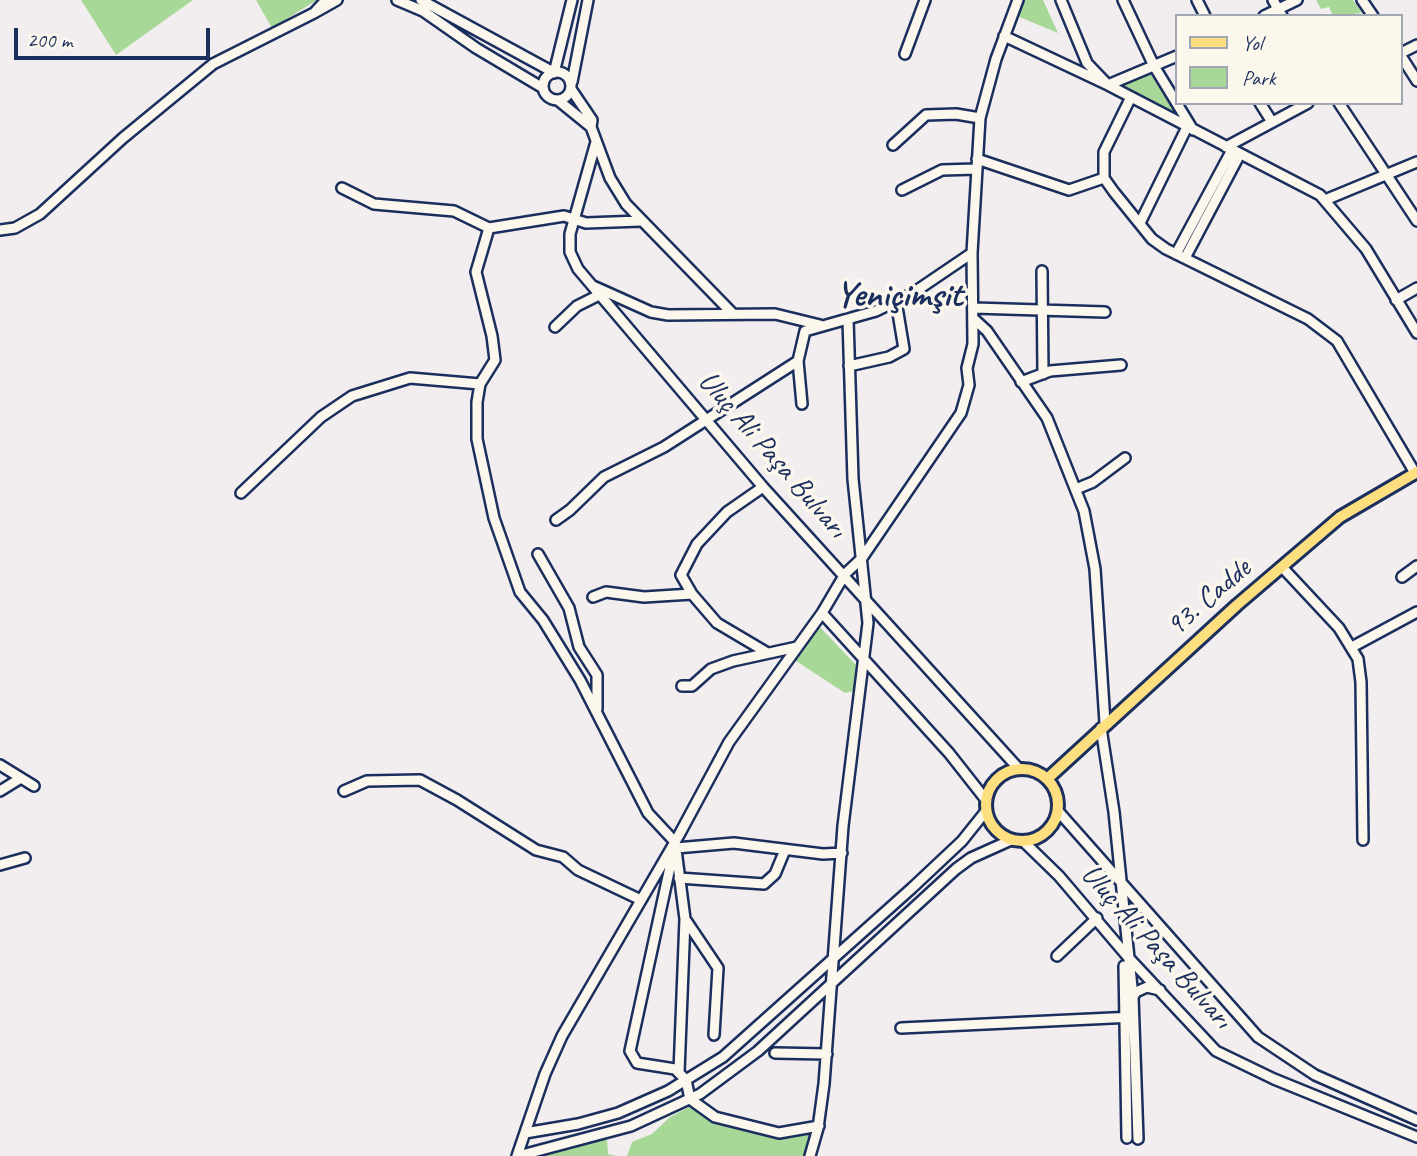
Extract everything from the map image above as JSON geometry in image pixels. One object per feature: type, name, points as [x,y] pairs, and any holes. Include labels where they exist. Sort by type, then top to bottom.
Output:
[{"type":"main road","name":"93. Cadde","points":[[1047,779],[1103,725],[1340,517],[1416,473]]},
{"type":"main road","name":"Uluç Ali Paşa Bulvarı","points":[[1019,769],[1037,772],[1047,779],[1057,793],[1058,811]]},
{"type":"main road","points":[[1019,769],[997,779],[986,806],[996,831],[1011,840],[1023,841],[1044,835],[1055,822],[1058,811]]},
{"type":"street","points":[[314,13],[326,0]]},
{"type":"street","points":[[0,230],[15,228],[40,214],[123,138],[213,64],[337,0]]},
{"type":"street","points":[[397,0],[423,11],[476,48],[543,88],[550,99],[559,101],[591,127]]},
{"type":"street","points":[[421,0],[553,72],[564,74],[592,120],[591,127],[610,178],[640,221],[733,314]]},
{"type":"street","points":[[543,88],[545,79],[553,72],[572,0]]},
{"type":"street","points":[[559,101],[567,97],[572,86],[588,0]]},
{"type":"street","points":[[905,54],[925,0]]},
{"type":"street","points":[[517,1156],[562,1036],[675,845],[729,742],[822,613],[845,574],[862,558],[961,413],[969,385],[967,368],[974,319],[972,253],[980,118],[1004,36],[1018,0]]},
{"type":"street","points":[[1061,0],[1087,63],[1108,85]]},
{"type":"street","points":[[1123,0],[1154,66],[1176,104]]},
{"type":"street","points":[[1278,8],[1297,0]]},
{"type":"street","points":[[1004,36],[1108,85],[1320,195],[1366,249],[1396,300],[1413,318],[1417,333]]},
{"type":"street","points":[[1108,85],[1176,56]]},
{"type":"street","points":[[1403,58],[1417,80]]},
{"type":"street","points":[[1131,97],[1104,152],[1104,178],[1152,239],[1308,319],[1337,341],[1416,473]]},
{"type":"street","points":[[1176,105],[1190,129]]},
{"type":"street","points":[[1261,105],[1272,122]]},
{"type":"street","points":[[1181,256],[1233,150],[1272,122],[1304,105]]},
{"type":"street","points":[[1340,105],[1417,221]]},
{"type":"street","points":[[893,145],[926,115],[956,114],[980,118]]},
{"type":"street","points":[[1140,223],[1190,129]]},
{"type":"street","name":"Uluç Ali Paşa Bulvarı","points":[[596,142],[573,219],[570,252],[588,283],[763,486],[1019,769]]},
{"type":"street","points":[[1325,200],[1417,162]]},
{"type":"street","points":[[902,190],[942,170],[976,164],[1069,190],[1104,178]]},
{"type":"street","points":[[342,188],[373,204],[454,211],[489,228],[514,226],[543,217],[613,225],[640,221]]},
{"type":"street","points":[[489,228],[476,272],[495,360],[480,384],[477,439],[505,556],[520,592],[543,621],[597,711],[624,772],[648,813],[675,845],[685,919],[679,1072]]},
{"type":"street","points":[[802,404],[799,361],[805,331],[896,301],[972,253]]},
{"type":"street","points":[[1042,271],[1043,374]]},
{"type":"street","points":[[588,283],[651,312],[775,314],[825,326]]},
{"type":"street","points":[[1396,300],[1417,288]]},
{"type":"street","points":[[555,327],[577,306],[599,295]]},
{"type":"street","points":[[849,366],[889,356],[904,349],[896,301]]},
{"type":"street","points":[[974,308],[1105,312]]},
{"type":"street","points":[[810,1156],[819,1126],[827,1054],[842,853],[864,658],[867,598],[853,479],[848,319]]},
{"type":"street","points":[[974,319],[987,331],[1047,418],[1076,489],[1095,569],[1103,725],[1133,997],[1129,1018],[1127,1138]]},
{"type":"street","points":[[556,520],[604,477],[664,447],[705,418],[799,361]]},
{"type":"street","points":[[1021,382],[1043,374],[1121,365]]},
{"type":"street","points":[[241,493],[321,417],[352,396],[410,378],[480,384]]},
{"type":"street","points":[[1076,489],[1093,482],[1125,458]]},
{"type":"street","points":[[763,486],[727,512],[697,544],[681,575],[692,594],[717,623],[766,652]]},
{"type":"street","points":[[538,554],[569,608],[579,647],[597,675],[597,711]]},
{"type":"street","points":[[1402,577],[1417,566]]},
{"type":"street","points":[[1282,567],[1339,628],[1352,647],[1362,681],[1363,840]]},
{"type":"street","points":[[593,597],[606,592],[644,597],[692,594]]},
{"type":"street","points":[[1352,647],[1417,612]]},
{"type":"street","points":[[524,1133],[578,1124],[618,1112],[686,1080],[737,1047],[962,841],[986,806],[949,753],[822,613]]},
{"type":"street","points":[[682,686],[692,685],[711,669],[766,652],[797,647]]},
{"type":"street","points":[[0,765],[34,786]]},
{"type":"street","points":[[0,792],[21,778]]},
{"type":"street","points":[[344,791],[367,781],[420,780],[536,850],[563,857],[578,870],[641,900]]},
{"type":"street","name":"Uluç Ali Paşa Bulvarı","points":[[1058,811],[1258,1037],[1315,1075],[1417,1120]]},
{"type":"street","points":[[517,1156],[631,1126],[690,1099],[758,1051],[956,869],[971,858],[1011,840]]},
{"type":"street","name":"Uluç Ali Paşa Bulvarı","points":[[1023,841],[1097,918],[1128,957],[1210,1045],[1235,1062],[1417,1137]]},
{"type":"street","points":[[675,845],[734,843],[785,850],[842,853]]},
{"type":"street","points":[[675,845],[630,1052],[637,1063],[679,1072],[686,1080],[690,1099],[715,1117],[779,1133],[819,1126]]},
{"type":"street","points":[[679,878],[764,884],[775,874],[785,850]]},
{"type":"street","points":[[0,865],[25,858]]},
{"type":"street","points":[[1057,956],[1097,918]]},
{"type":"street","points":[[685,919],[718,968],[714,1035]]},
{"type":"street","points":[[1120,944],[1129,1018],[1138,1139]]},
{"type":"street","points":[[1133,997],[1136,992],[1147,987],[1160,990]]},
{"type":"street","points":[[901,1028],[1129,1018]]},
{"type":"street","points":[[775,1053],[827,1054]]},
{"type":"green space","points":[[81,0],[193,0],[116,55]]},
{"type":"green space","points":[[256,0],[317,0],[272,28]]},
{"type":"green space","points":[[1023,0],[1043,0],[1058,33],[1017,16]]},
{"type":"green space","points":[[1316,0],[1353,0],[1362,13],[1332,14],[1329,7],[1321,9]]},
{"type":"green space","points":[[1149,72],[1175,112],[1173,114],[1124,88],[1123,84]]},
{"type":"green space","points":[[818,625],[856,665],[853,691],[845,693],[793,659]]},
{"type":"green space","points":[[689,1107],[708,1117],[761,1132],[812,1131],[805,1156],[627,1156],[632,1142],[652,1134],[670,1117]]},
{"type":"green space","points":[[607,1139],[608,1154],[617,1156],[539,1156]]},
{"type":"district","name":"Yeniçimşit","points":[[899,296]]}]
